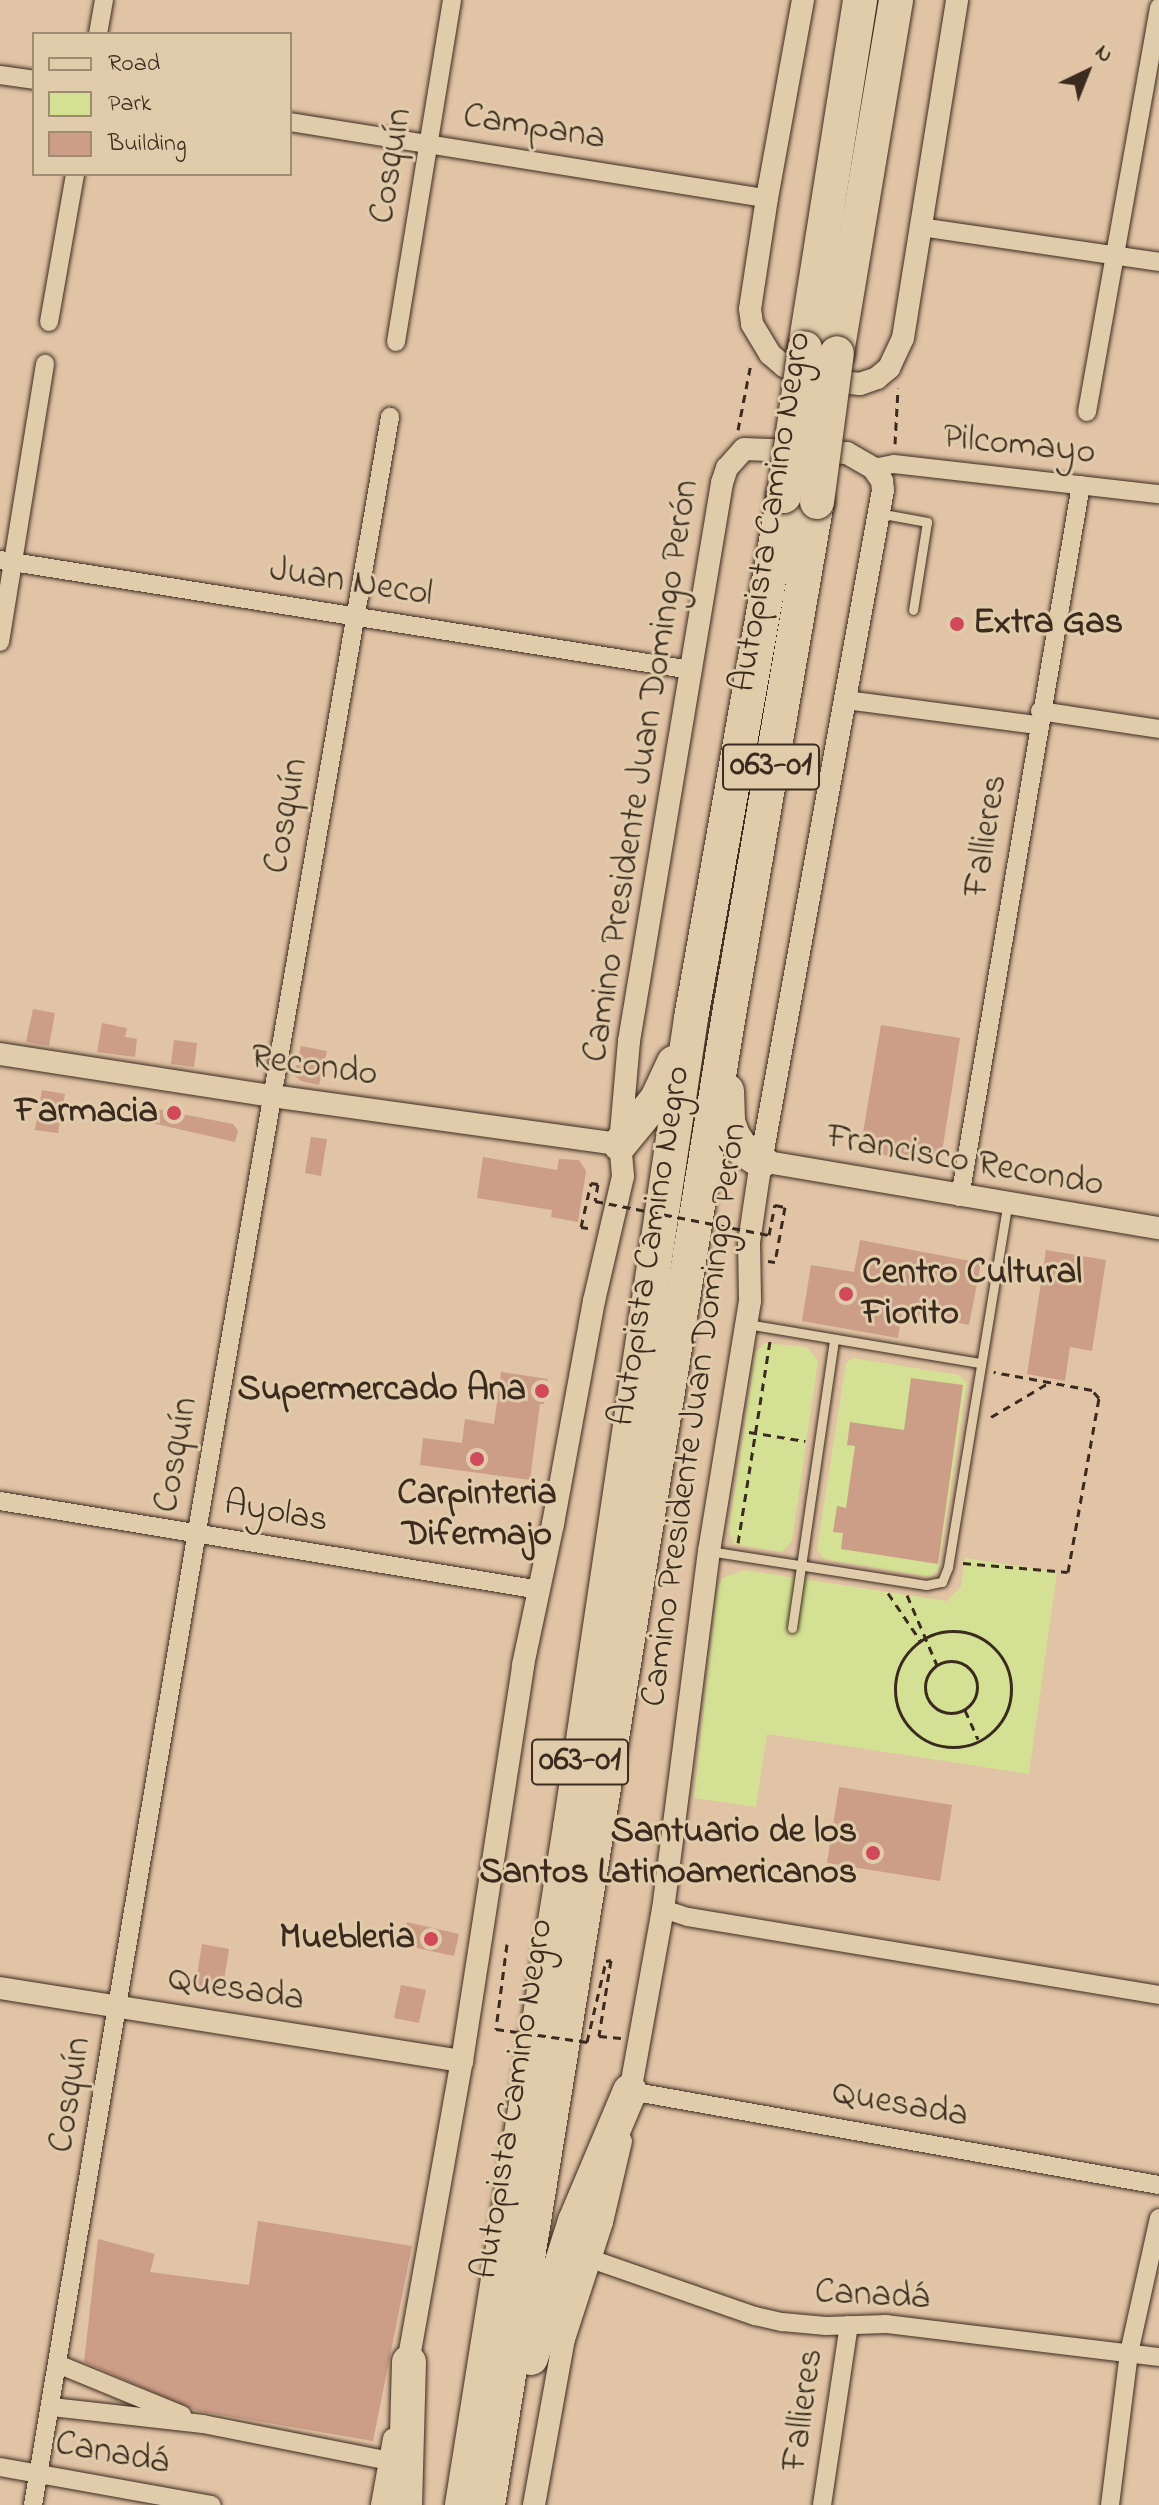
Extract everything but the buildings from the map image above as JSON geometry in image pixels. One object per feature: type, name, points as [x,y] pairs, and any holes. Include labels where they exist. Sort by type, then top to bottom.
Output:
[{"type":"highway","name":"Autopista Camino Negro","points":[[821,350],[880,104],[896,0]]},
{"type":"highway","points":[[880,104],[910,0]]},
{"type":"highway","name":"Autopista Camino Negro","points":[[490,2505],[726,1032],[821,350],[859,5]]},
{"type":"highway","name":"Autopista Camino Negro","points":[[462,2505],[570,1827],[691,1018],[800,499]]},
{"type":"highway","points":[[620,1144],[657,1099],[691,1018]]},
{"type":"highway","points":[[726,1032],[728,1122],[741,1148],[761,1161]]},
{"type":"highway","points":[[490,2505],[547,2299],[575,2221],[630,2091]]},
{"type":"highway","points":[[405,2505],[409,2362]]},
{"type":"street","points":[[98,32],[104,0]]},
{"type":"street","name":"Cosquín","points":[[396,342],[452,0]]},
{"type":"street","points":[[803,0],[750,309],[760,339],[784,366],[809,378],[860,384],[877,378],[889,368],[903,338],[957,0]]},
{"type":"street","points":[[1087,412],[1159,7]]},
{"type":"street","points":[[0,75],[32,80]]},
{"type":"street","name":"Campana","points":[[292,122],[767,198]]},
{"type":"street","points":[[49,322],[75,176]]},
{"type":"street","points":[[920,227],[1159,262]]},
{"type":"street","points":[[0,642],[7,561],[45,364]]},
{"type":"street","name":"Cosquín","points":[[33,2505],[60,2365],[197,1531],[353,616],[390,417]]},
{"type":"street","name":"Camino Presidente Juan Domingo Perón","points":[[382,2505],[462,2061],[523,1665],[594,1301],[621,1188],[620,1144],[629,1041],[722,483],[734,458],[754,447],[847,453],[884,466],[878,513],[761,1161],[749,1242],[750,1301],[747,1324],[709,1551],[682,1778],[641,2041],[613,2182],[561,2353],[534,2505]]},
{"type":"street","name":"Pilcomayo","points":[[884,466],[1159,494]]},
{"type":"street","name":"Fallieres","points":[[960,1197],[1081,485]]},
{"type":"street","name":"Juan Necol","points":[[7,561],[691,670]]},
{"type":"street","points":[[846,700],[1159,729]]},
{"type":"street","name":"Recondo","points":[[0,1054],[272,1096],[620,1144]]},
{"type":"street","name":"Francisco Recondo","points":[[761,1161],[1007,1205],[1159,1228]]},
{"type":"street","name":"Ayolas","points":[[0,1501],[197,1531],[540,1590]]},
{"type":"street","points":[[663,1909],[688,1917],[1159,1995]]},
{"type":"street","name":"Quesada","points":[[0,1988],[462,2061]]},
{"type":"street","name":"Quesada","points":[[630,2091],[1159,2185]]},
{"type":"street","points":[[1110,2505],[1129,2353],[1159,2218]]},
{"type":"street","name":"Canadá","points":[[591,2259],[755,2316],[803,2325],[886,2324],[1159,2357]]},
{"type":"street","name":"Fallieres","points":[[822,2505],[849,2325]]},
{"type":"street","points":[[60,2365],[203,2424]]},
{"type":"street","points":[[52,2407],[203,2424],[390,2461]]},
{"type":"street","name":"Canadá","points":[[0,2467],[212,2505]]},
{"type":"lane","points":[[878,513],[927,522],[913,610]]},
{"type":"lane","points":[[709,1551],[935,1585],[946,1575],[1007,1205]]},
{"type":"lane","points":[[747,1324],[979,1366]]},
{"type":"lane","points":[[792,1628],[834,1339]]},
{"type":"path","points":[[734,458],[741,400],[760,339]]},
{"type":"path","points":[[884,466],[899,390],[889,368]]},
{"type":"path","points":[[588,1228],[581,1227],[591,1183],[598,1184],[595,1201],[769,1235],[775,1205],[785,1207],[775,1262],[768,1261]]},
{"type":"path","points":[[736,1555],[772,1329]]},
{"type":"path","points":[[949,1561],[1068,1572],[1099,1398],[1092,1390],[979,1366]]},
{"type":"path","points":[[991,1417],[1050,1382]]},
{"type":"path","points":[[729,1431],[819,1443]]},
{"type":"path","points":[[877,1577],[920,1641]]},
{"type":"path","points":[[900,1581],[937,1665]]},
{"type":"path","points":[[955,1631],[973,1634],[989,1644],[1002,1659],[1010,1677],[1010,1697],[1004,1716],[992,1732],[957,1747],[937,1745],[919,1736],[905,1722],[897,1706],[896,1678],[907,1653],[925,1638],[955,1631]]},
{"type":"path","points":[[953,1661],[969,1667],[974,1674],[978,1692],[965,1710],[944,1713],[930,1703],[925,1687],[926,1678],[937,1665],[953,1661]]},
{"type":"path","points":[[965,1710],[979,1740]]},
{"type":"path","points":[[507,1944],[496,2029],[587,2042],[606,1961],[611,1960],[599,2036],[641,2041]]},
{"type":"green space","points":[[765,1343],[807,1347],[818,1361],[792,1541],[782,1552],[734,1544],[729,1531],[756,1352]]},
{"type":"green space","points":[[853,1358],[959,1375],[967,1383],[938,1571],[930,1577],[824,1559],[817,1549],[846,1363]]},
{"type":"green space","points":[[965,1558],[1057,1572],[1029,1774],[767,1734],[756,1807],[694,1798],[717,1591],[722,1578],[744,1570],[947,1601],[961,1586]]},
{"type":"place","name":"Extra Gas","points":[[957,624]]},
{"type":"place","name":"Farmacia","points":[[174,1113]]},
{"type":"place","name":"Centro Cultural Fiorito","points":[[846,1294]]},
{"type":"place","name":"Supermercado Ana","points":[[542,1391]]},
{"type":"place","name":"Carpinteria Difermajo","points":[[477,1459]]},
{"type":"place","name":"Santuario de los Santos Latinoamericanos","points":[[873,1853]]},
{"type":"place","name":"Muebleria","points":[[431,1939]]}]
